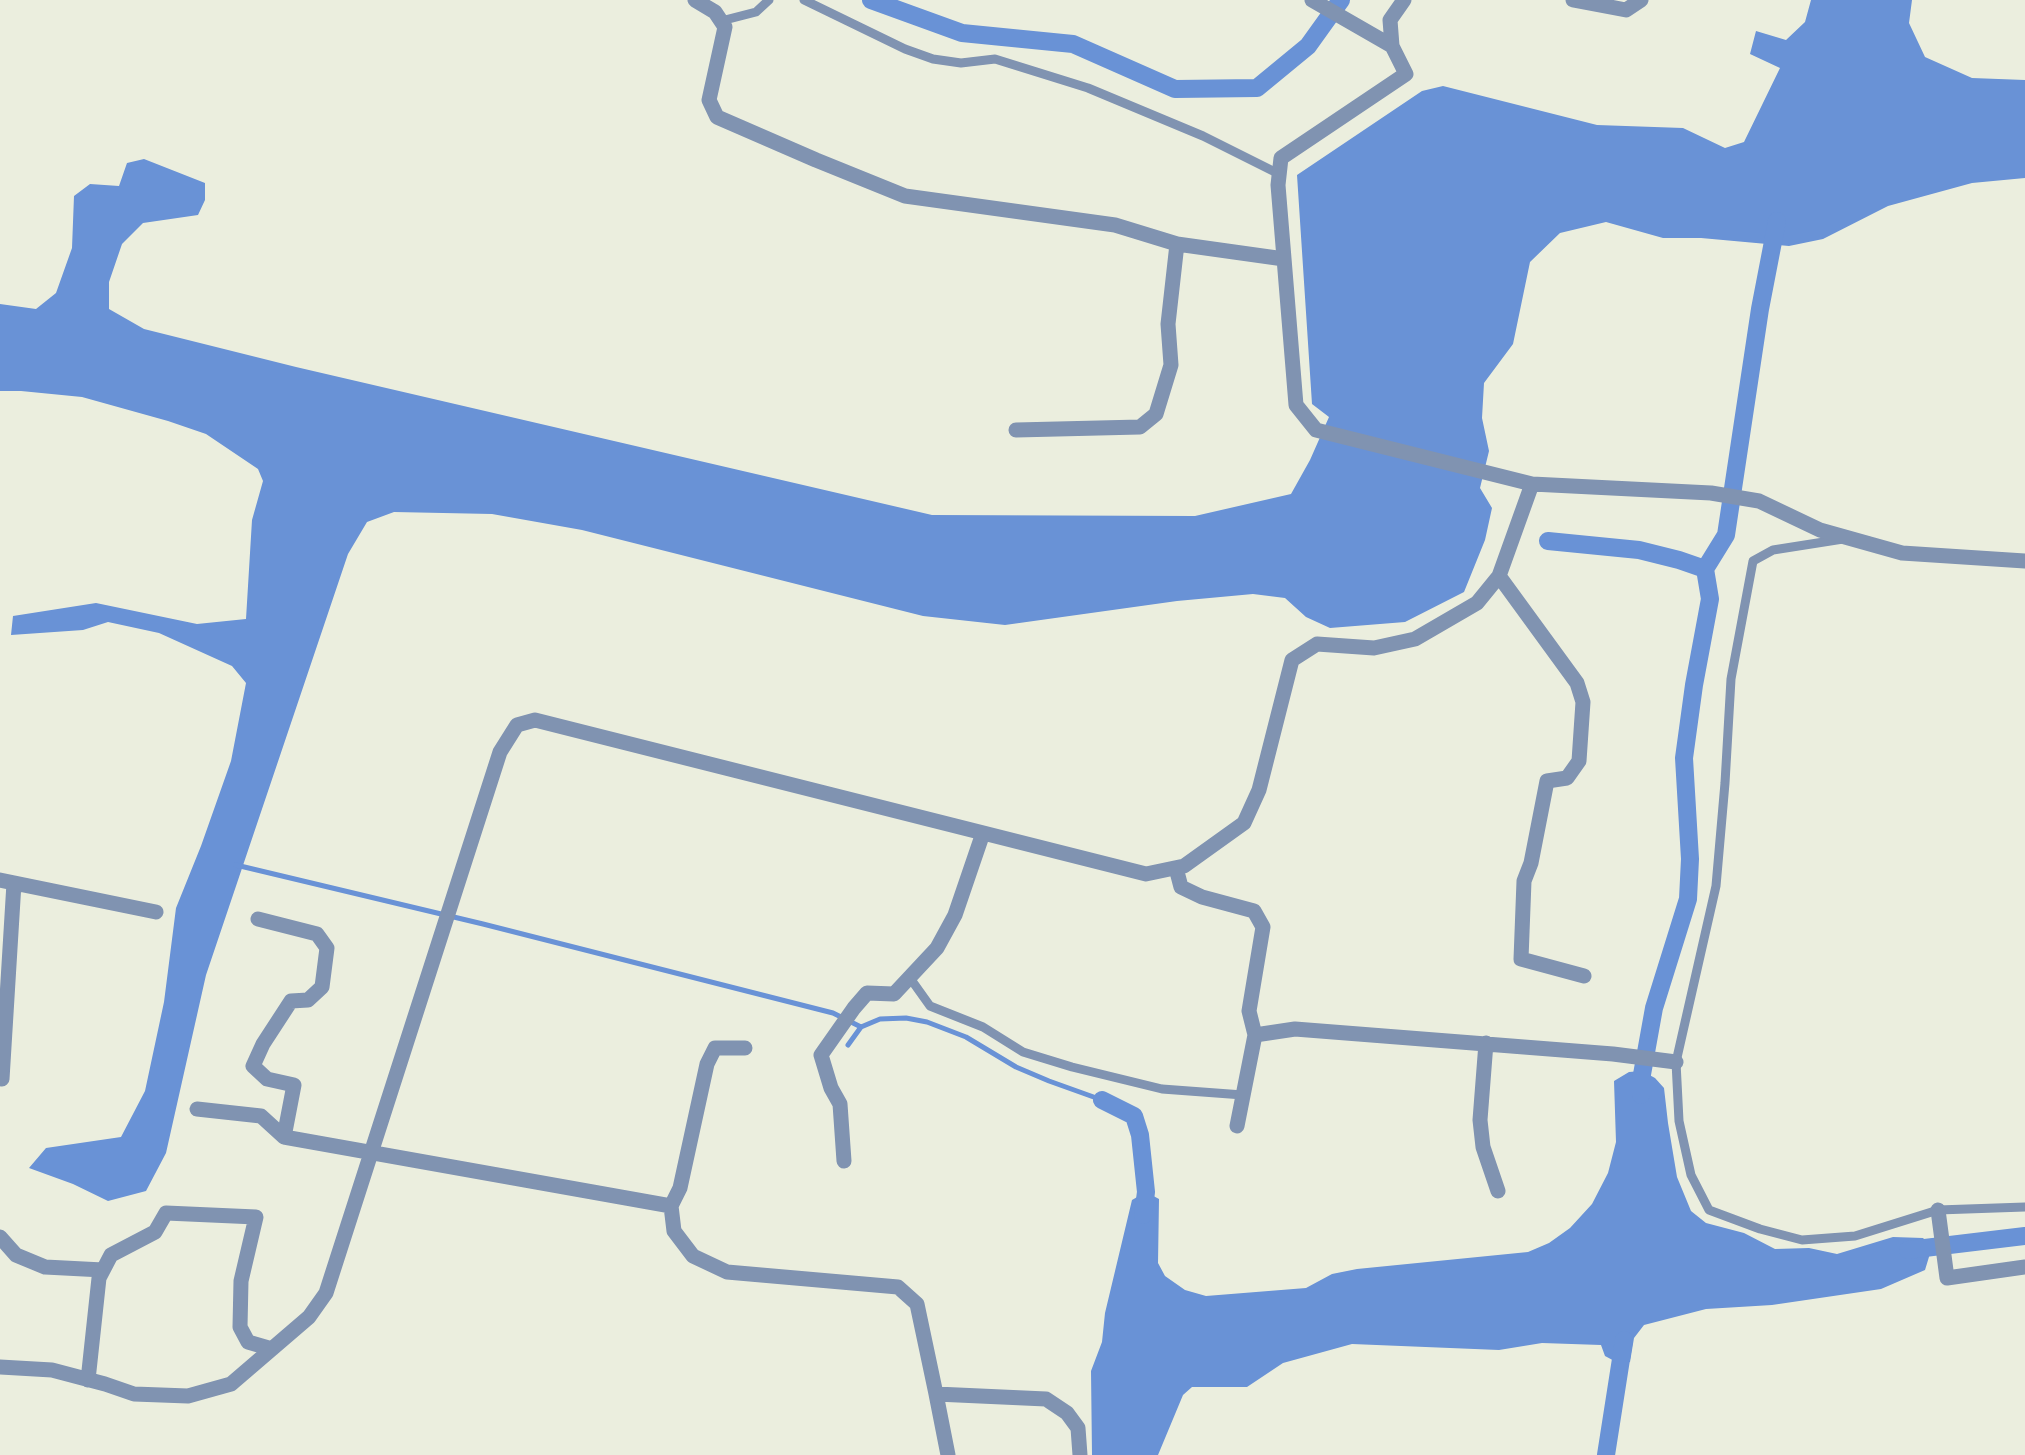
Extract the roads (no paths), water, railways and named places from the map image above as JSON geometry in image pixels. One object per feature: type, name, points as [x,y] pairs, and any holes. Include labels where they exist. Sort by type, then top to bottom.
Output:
[{"type":"street","points":[[695,0],[715,12],[725,27],[709,100],[717,117],[905,195],[1114,225],[1177,244],[1284,259]]},
{"type":"street","points":[[1312,0],[1392,46]]},
{"type":"street","points":[[1404,0],[1390,20],[1392,46],[1406,74],[1281,158],[1278,185],[1296,405],[1316,430],[1532,484],[1711,493],[1759,501],[1820,530],[1902,553],[2025,561]]},
{"type":"street","points":[[1573,0],[1626,10],[1641,0]]},
{"type":"street","points":[[1016,430],[1140,427],[1156,414],[1171,365],[1168,324],[1177,244]]},
{"type":"street","points":[[0,1367],[52,1370],[134,1394],[188,1396],[231,1384],[309,1317],[326,1293],[500,752],[517,724],[535,720],[1146,874],[1176,868],[1184,866],[1244,823],[1259,790],[1292,660],[1317,644],[1374,648],[1415,639],[1477,603],[1499,576],[1532,484]]},
{"type":"street","points":[[1499,576],[1577,683],[1583,702],[1579,761],[1567,778],[1546,782],[1531,863],[1524,881],[1521,960],[1584,976]]},
{"type":"street","points":[[844,1161],[840,1104],[831,1088],[821,1055],[867,993],[894,994],[937,948],[955,915],[983,833]]},
{"type":"street","points":[[1176,868],[1181,887],[1202,897],[1254,911],[1263,927],[1249,1011],[1255,1035],[1237,1126]]},
{"type":"street","points":[[2,1079],[7,882],[156,912]]},
{"type":"street","points":[[258,919],[317,934],[327,948],[322,987],[308,1000],[291,1001],[262,1044],[253,1066],[267,1079],[294,1085],[284,1137]]},
{"type":"street","points":[[1255,1035],[1295,1029],[1613,1053],[1676,1062]]},
{"type":"street","points":[[1486,1043],[1480,1120],[1484,1147],[1498,1191]]},
{"type":"street","points":[[745,1048],[715,1048],[706,1064],[680,1188],[671,1206],[674,1231],[693,1256],[727,1272],[898,1287],[917,1304],[948,1455]]},
{"type":"street","points":[[197,1108],[261,1116],[284,1137],[671,1206]]},
{"type":"street","points":[[1938,1211],[1947,1278],[2025,1267]]},
{"type":"street","points":[[88,1380],[99,1278],[111,1255],[155,1232],[166,1213],[256,1216],[241,1281],[240,1327],[248,1342],[272,1349]]},
{"type":"street","points":[[0,1237],[16,1255],[45,1267],[103,1270]]},
{"type":"street","points":[[936,1394],[1046,1400],[1067,1413],[1078,1428],[1080,1455]]},
{"type":"lane","points":[[721,21],[756,12],[769,0]]},
{"type":"lane","points":[[804,0],[933,59],[961,63],[995,59],[1088,88],[1203,136],[1279,174]]},
{"type":"lane","points":[[1848,538],[1773,550],[1753,561],[1731,679],[1716,886],[1676,1062],[1679,1121],[1691,1174],[1709,1210],[1760,1229],[1802,1240],[1855,1236],[1938,1211],[2025,1207]]},
{"type":"lane","points":[[910,978],[930,1006],[983,1027],[1023,1052],[1072,1067],[1162,1089],[1243,1095]]},
{"type":"water","points":[[1811,0],[1912,0],[1909,23],[1925,57],[1972,78],[2025,80],[2025,178],[1972,183],[1888,206],[1823,239],[1789,246],[1701,238],[1663,238],[1606,222],[1560,233],[1530,262],[1513,344],[1484,383],[1482,418],[1489,451],[1480,488],[1492,508],[1485,540],[1464,592],[1405,622],[1330,628],[1306,617],[1285,598],[1253,594],[1177,601],[1005,625],[923,616],[582,530],[492,514],[394,512],[367,522],[348,554],[206,975],[166,1153],[146,1191],[108,1201],[73,1184],[29,1168],[46,1148],[121,1137],[145,1091],[164,1002],[176,908],[231,761],[246,683],[232,666],[159,633],[108,622],[83,630],[11,635],[13,616],[96,603],[197,624],[246,619],[252,520],[263,481],[258,469],[206,434],[82,397],[0,391],[0,304],[36,309],[56,293],[72,248],[74,196],[90,184],[119,186],[127,163],[144,159],[205,183],[205,200],[198,215],[143,223],[122,244],[109,282],[109,309],[144,329],[296,367],[932,515],[1195,516],[1291,494],[1310,460],[1329,417],[1312,404],[1297,175],[1422,91],[1443,86],[1597,125],[1683,128],[1725,148],[1744,142],[1780,68],[1750,54],[1756,31],[1786,40],[1805,22]]},
{"type":"water","points":[[1642,1071],[1655,1078],[1664,1088],[1677,1177],[1691,1211],[1706,1223],[1744,1233],[1775,1249],[1809,1248],[1837,1254],[1893,1237],[1923,1238],[1932,1247],[1925,1270],[1881,1289],[1772,1305],[1706,1309],[1644,1325],[1634,1338],[1630,1362],[1620,1364],[1605,1356],[1601,1345],[1542,1343],[1499,1350],[1352,1344],[1283,1363],[1247,1387],[1192,1387],[1183,1395],[1158,1455],[1092,1455],[1091,1371],[1102,1342],[1105,1313],[1132,1200],[1146,1192],[1159,1199],[1158,1263],[1165,1276],[1185,1290],[1206,1296],[1306,1288],[1332,1274],[1357,1269],[1528,1252],[1549,1243],[1570,1228],[1592,1204],[1608,1173],[1616,1142],[1614,1081],[1629,1072]]},
{"type":"waterway","points":[[871,0],[962,33],[1073,44],[1175,89],[1257,88],[1308,46],[1341,0]]},
{"type":"waterway","points":[[1705,569],[1726,535],[1760,309],[1777,221]]},
{"type":"waterway","points":[[1548,541],[1639,550],[1705,569],[1710,599],[1694,685],[1684,758],[1690,859],[1688,899],[1654,1008],[1641,1080],[1641,1095]]},
{"type":"waterway","points":[[236,865],[483,924],[833,1013],[861,1027]]},
{"type":"waterway","points":[[848,1045],[861,1027],[880,1019],[906,1018],[927,1022],[966,1037],[1016,1067],[1102,1100]]},
{"type":"waterway","points":[[1102,1100],[1134,1116],[1140,1135],[1146,1192],[1143,1215]]},
{"type":"waterway","points":[[1908,1250],[2025,1236]]},
{"type":"waterway","points":[[1606,1455],[1624,1340]]}]
